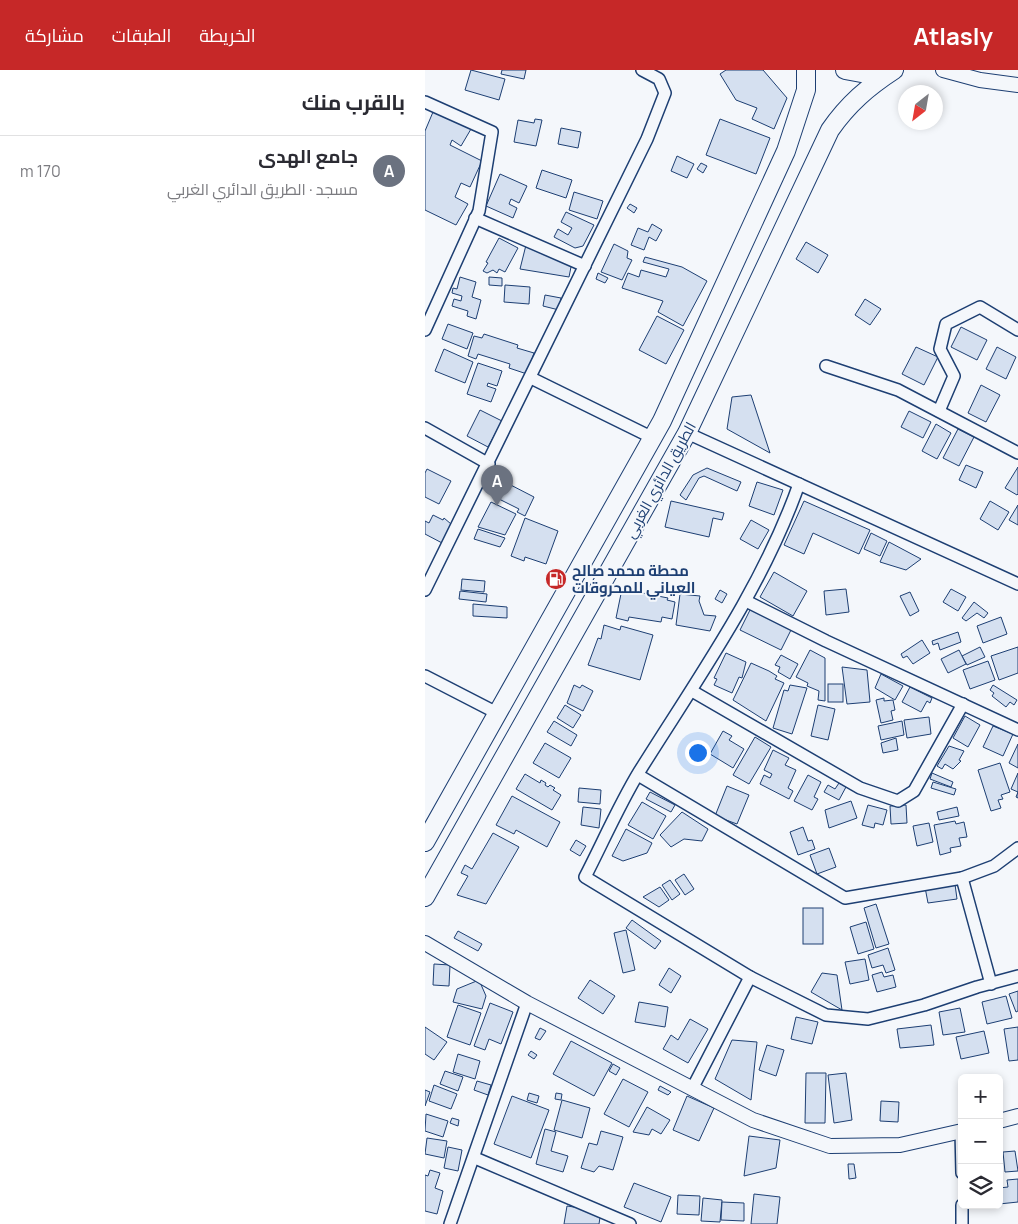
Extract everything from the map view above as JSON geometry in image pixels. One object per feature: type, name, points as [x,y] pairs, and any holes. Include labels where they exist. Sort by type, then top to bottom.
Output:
[{"type":"main road","name":"الطريق الدائري الغربي","points":[[425,842],[653,438],[787,151],[806,90],[806,70]]},
{"type":"main road","points":[[845,70],[872,75],[894,70]]},
{"type":"main road","name":"الطريق الدائري الغربي","points":[[425,897],[687,433],[830,130],[845,108],[867,87],[894,70]]},
{"type":"main road","points":[[573,578],[598,592]]},
{"type":"street","points":[[425,590],[429,571],[489,464],[647,139],[665,93],[659,79],[642,70]]},
{"type":"street","points":[[943,70],[980,80],[1018,85]]},
{"type":"street","points":[[425,102],[492,132],[479,211],[425,330]]},
{"type":"street","points":[[475,218],[585,266]]},
{"type":"street","points":[[939,411],[954,376],[940,349],[946,324],[980,307],[1018,330]]},
{"type":"street","points":[[826,366],[897,390],[1018,452]]},
{"type":"street","points":[[531,378],[653,438]]},
{"type":"street","points":[[425,428],[489,464]]},
{"type":"street","points":[[687,433],[1018,584]]},
{"type":"street","points":[[799,484],[784,526],[747,601],[638,775],[585,877],[750,977],[826,1015],[868,1019],[924,1005],[977,987],[1018,976]]},
{"type":"street","points":[[747,601],[826,641],[1018,730]]},
{"type":"street","points":[[425,676],[497,713]]},
{"type":"street","points":[[692,691],[859,788],[898,800],[914,791],[963,704]]},
{"type":"street","points":[[638,775],[845,898],[962,878],[994,866],[1018,848]]},
{"type":"street","points":[[962,878],[991,984]]},
{"type":"street","points":[[425,943],[527,1003],[753,1120],[830,1146],[900,1145],[958,1132]]},
{"type":"street","points":[[692,1089],[750,977]]},
{"type":"street","points":[[450,1224],[475,1158],[527,1003]]},
{"type":"street","points":[[1003,1120],[1018,1116]]},
{"type":"street","points":[[475,1158],[614,1220],[630,1224]]},
{"type":"street","points":[[962,1209],[962,1224]]},
{"type":"building","points":[[471,70],[505,79],[499,100],[465,90]]},
{"type":"building","points":[[502,70],[526,70],[524,79],[501,74]]},
{"type":"building","points":[[726,70],[763,70],[787,98],[774,129],[752,119],[757,108],[736,100],[720,74]]},
{"type":"building","points":[[433,112],[471,129],[461,146],[452,140],[450,145],[482,161],[470,187],[461,183],[455,197],[468,204],[456,225],[425,210],[425,131]]},
{"type":"building","points":[[535,119],[542,120],[536,146],[514,142],[518,120],[534,123]]},
{"type":"building","points":[[720,119],[770,138],[756,174],[706,155]]},
{"type":"building","points":[[561,128],[581,132],[578,148],[558,144]]},
{"type":"building","points":[[677,156],[694,164],[687,178],[671,171]]},
{"type":"building","points":[[701,163],[707,166],[703,173],[697,169]]},
{"type":"building","points":[[542,170],[572,180],[566,198],[536,188]]},
{"type":"building","points":[[500,174],[527,186],[519,203],[511,199],[509,204],[517,208],[513,218],[486,206]]},
{"type":"building","points":[[574,192],[603,201],[597,219],[569,210]]},
{"type":"building","points":[[630,204],[637,208],[634,213],[627,208]]},
{"type":"building","points":[[566,212],[594,225],[583,246],[575,248],[554,237],[558,229],[568,235],[572,228],[561,222]]},
{"type":"building","points":[[652,224],[662,230],[656,241],[649,237],[644,250],[631,245],[638,228],[648,232]]},
{"type":"building","points":[[499,238],[518,248],[505,272],[499,269],[497,273],[493,270],[487,273],[483,271],[488,263],[486,262]]},
{"type":"building","points":[[527,241],[572,262],[569,277],[520,269]]},
{"type":"building","points":[[806,242],[828,255],[818,273],[796,259]]},
{"type":"building","points":[[614,244],[628,251],[627,258],[632,260],[622,280],[601,272]]},
{"type":"building","points":[[645,257],[682,267],[707,281],[683,326],[658,312],[663,301],[622,288],[628,273],[639,277],[641,270],[666,277],[669,269],[643,262]]},
{"type":"building","points":[[598,273],[608,278],[605,283],[596,279]]},
{"type":"building","points":[[460,277],[476,282],[472,297],[481,300],[476,319],[467,316],[468,311],[452,306],[454,299],[461,301],[462,296],[452,293],[453,288],[457,289]]},
{"type":"building","points":[[489,277],[502,278],[502,286],[489,285]]},
{"type":"building","points":[[505,285],[530,287],[529,304],[504,302]]},
{"type":"building","points":[[545,295],[561,298],[559,310],[543,306]]},
{"type":"building","points":[[865,299],[881,309],[870,325],[855,315]]},
{"type":"building","points":[[657,316],[684,330],[666,364],[639,350]]},
{"type":"building","points":[[448,324],[473,333],[467,349],[442,339]]},
{"type":"building","points":[[961,327],[987,340],[977,360],[951,347]]},
{"type":"building","points":[[484,334],[518,345],[517,348],[534,353],[527,374],[509,368],[510,364],[478,354],[476,359],[468,356],[474,336],[482,338]]},
{"type":"building","points":[[916,347],[938,357],[924,385],[902,374]]},
{"type":"building","points":[[997,347],[1016,357],[1006,379],[986,369]]},
{"type":"building","points":[[444,349],[473,362],[465,383],[435,371]]},
{"type":"building","points":[[478,363],[502,371],[497,386],[488,383],[487,386],[496,389],[491,402],[467,394]]},
{"type":"building","points":[[981,385],[1000,395],[986,422],[968,413]]},
{"type":"building","points":[[751,395],[770,453],[727,429],[732,397]]},
{"type":"building","points":[[480,410],[502,421],[488,447],[467,436]]},
{"type":"building","points":[[909,411],[931,422],[923,438],[901,427]]},
{"type":"building","points":[[936,424],[951,433],[937,459],[922,451]]},
{"type":"building","points":[[958,429],[974,437],[959,466],[943,458]]},
{"type":"building","points":[[966,465],[983,472],[976,488],[959,480]]},
{"type":"building","points":[[1018,467],[1018,494],[1017,495],[1005,488]]},
{"type":"building","points":[[707,468],[741,482],[737,491],[704,476],[699,478],[686,500],[680,495],[693,475]]},
{"type":"building","points":[[427,469],[451,481],[439,504],[425,497],[425,473]]},
{"type":"building","points":[[501,480],[534,497],[525,516],[517,512],[519,509],[493,496]]},
{"type":"building","points":[[757,482],[783,490],[774,515],[749,506]]},
{"type":"building","points":[[671,501],[724,513],[722,520],[713,518],[709,537],[665,527]]},
{"type":"building","points":[[804,501],[870,530],[859,554],[813,533],[804,554],[784,545]]},
{"type":"building","points":[[990,501],[1009,512],[998,530],[980,519]]},
{"type":"building","points":[[491,502],[516,514],[505,535],[478,527]]},
{"type":"building","points":[[1018,505],[1018,525],[1009,520]]},
{"type":"building","points":[[433,515],[443,520],[444,518],[451,524],[452,522],[455,524],[444,544],[425,534],[425,521],[429,523]]},
{"type":"building","points":[[525,518],[558,531],[546,564],[525,557],[524,561],[511,556]]},
{"type":"building","points":[[751,520],[769,530],[758,549],[740,539]]},
{"type":"building","points":[[478,529],[505,538],[500,547],[474,539]]},
{"type":"building","points":[[871,533],[887,541],[880,556],[864,549]]},
{"type":"building","points":[[889,542],[921,559],[906,570],[880,562]]},
{"type":"building","points":[[774,572],[807,591],[793,616],[760,597]]},
{"type":"building","points":[[462,579],[485,581],[484,592],[461,590]]},
{"type":"building","points":[[622,589],[668,598],[667,600],[675,602],[672,619],[662,617],[661,622],[629,617],[628,621],[616,618]]},
{"type":"building","points":[[846,589],[849,612],[826,615],[824,591]]},
{"type":"building","points":[[951,589],[966,597],[958,611],[943,602]]},
{"type":"building","points":[[720,590],[727,594],[722,603],[715,599]]},
{"type":"building","points":[[460,591],[487,594],[486,602],[459,599]]},
{"type":"building","points":[[910,592],[919,611],[910,616],[900,596]]},
{"type":"building","points":[[680,594],[700,596],[699,601],[704,615],[716,616],[710,631],[676,625]]},
{"type":"building","points":[[974,602],[988,613],[984,618],[977,613],[966,621],[962,618]]},
{"type":"building","points":[[473,604],[507,607],[507,618],[473,616]]},
{"type":"building","points":[[751,608],[792,628],[781,650],[740,630]]},
{"type":"building","points":[[1001,617],[1007,634],[983,643],[977,626]]},
{"type":"building","points":[[604,625],[620,630],[621,626],[653,635],[640,680],[588,665],[598,638],[601,639]]},
{"type":"building","points":[[958,632],[961,642],[940,650],[938,643],[933,645],[932,641]]},
{"type":"building","points":[[922,640],[930,653],[913,664],[907,656],[903,658],[901,654]]},
{"type":"building","points":[[980,647],[985,657],[967,665],[962,656]]},
{"type":"building","points":[[1018,647],[1018,673],[999,680],[991,656]]},
{"type":"building","points":[[810,650],[825,658],[825,701],[818,700],[819,691],[807,686],[808,683],[796,677]]},
{"type":"building","points":[[959,650],[966,664],[948,673],[941,659]]},
{"type":"building","points":[[726,653],[746,662],[742,678],[739,677],[732,693],[714,685],[717,679],[714,678]]},
{"type":"building","points":[[781,655],[798,664],[790,679],[778,672],[780,667],[775,665]]},
{"type":"building","points":[[988,661],[995,680],[970,689],[963,670]]},
{"type":"building","points":[[751,663],[769,671],[777,676],[775,679],[784,683],[766,721],[733,700]]},
{"type":"building","points":[[842,667],[867,670],[870,702],[847,704]]},
{"type":"building","points":[[881,674],[903,686],[895,700],[875,688]]},
{"type":"building","points":[[828,684],[843,684],[843,702],[828,702]]},
{"type":"building","points":[[574,685],[580,688],[582,685],[593,691],[583,711],[567,703]]},
{"type":"building","points":[[790,685],[807,688],[792,734],[773,728],[784,690],[788,691]]},
{"type":"building","points":[[993,685],[1017,700],[1014,705],[1010,702],[1006,707],[992,696],[994,693],[990,690]]},
{"type":"building","points":[[910,687],[932,698],[930,703],[927,701],[921,712],[902,702]]},
{"type":"building","points":[[884,698],[884,701],[893,700],[895,710],[891,711],[893,720],[881,723],[876,700]]},
{"type":"building","points":[[565,705],[581,715],[573,728],[557,718]]},
{"type":"building","points":[[818,705],[835,709],[828,740],[811,736]]},
{"type":"building","points":[[965,716],[980,725],[968,747],[953,738]]},
{"type":"building","points":[[929,717],[931,734],[907,738],[904,720]]},
{"type":"building","points":[[554,721],[577,735],[571,746],[547,732]]},
{"type":"building","points":[[902,721],[904,735],[881,740],[878,726]]},
{"type":"building","points":[[993,726],[1013,734],[1003,756],[983,747]]},
{"type":"building","points":[[723,731],[732,736],[729,740],[744,749],[733,768],[710,754]]},
{"type":"building","points":[[755,737],[771,747],[749,784],[733,775]]},
{"type":"building","points":[[896,738],[898,750],[883,753],[881,743]]},
{"type":"building","points":[[545,743],[571,758],[559,778],[533,763]]},
{"type":"building","points":[[1018,744],[1018,768],[1009,763]]},
{"type":"building","points":[[949,746],[964,751],[959,760],[961,761],[953,769],[945,764],[942,769],[937,766]]},
{"type":"building","points":[[773,750],[789,758],[785,765],[796,770],[788,788],[793,791],[789,799],[760,784],[764,775],[770,778],[772,774],[764,770]]},
{"type":"building","points":[[1000,763],[1010,792],[1001,795],[1003,799],[998,800],[1001,808],[991,811],[978,770]]},
{"type":"building","points":[[932,773],[953,782],[951,787],[930,779]]},
{"type":"building","points":[[1018,773],[1018,792],[1011,789]]},
{"type":"building","points":[[525,774],[540,783],[541,780],[548,787],[550,785],[555,788],[553,790],[561,795],[552,810],[516,789]]},
{"type":"building","points":[[808,775],[821,782],[814,797],[818,799],[812,810],[794,801]]},
{"type":"building","points":[[933,782],[956,789],[954,795],[931,788]]},
{"type":"building","points":[[839,783],[846,787],[839,800],[824,792],[828,785],[835,789]]},
{"type":"building","points":[[727,786],[749,795],[737,824],[715,816]]},
{"type":"building","points":[[579,788],[601,790],[600,804],[578,802]]},
{"type":"building","points":[[650,792],[675,805],[671,812],[646,799]]},
{"type":"building","points":[[512,796],[560,822],[547,847],[516,830],[514,834],[496,825]]},
{"type":"building","points":[[851,801],[857,818],[829,828],[825,810]]},
{"type":"building","points":[[642,802],[666,816],[653,839],[628,825]]},
{"type":"building","points":[[868,805],[887,810],[883,825],[875,823],[874,828],[862,825]]},
{"type":"building","points":[[906,805],[907,823],[891,824],[890,806]]},
{"type":"building","points":[[583,807],[601,809],[599,828],[581,825]]},
{"type":"building","points":[[957,807],[959,816],[939,820],[937,812]]},
{"type":"building","points":[[682,812],[708,829],[702,841],[684,839],[671,847],[660,835]]},
{"type":"building","points":[[955,821],[956,824],[964,822],[967,837],[959,838],[961,846],[950,848],[951,852],[940,855],[934,825]]},
{"type":"building","points":[[929,823],[933,842],[917,846],[913,826]]},
{"type":"building","points":[[803,827],[808,841],[812,840],[815,849],[798,855],[790,832]]},
{"type":"building","points":[[626,829],[652,843],[647,853],[623,861],[612,856]]},
{"type":"building","points":[[493,833],[519,847],[486,904],[457,895],[468,876],[461,873],[465,865],[472,869]]},
{"type":"building","points":[[576,840],[586,846],[580,856],[570,850]]},
{"type":"building","points":[[829,848],[836,867],[817,874],[810,855]]},
{"type":"building","points":[[684,874],[694,889],[685,895],[675,880]]},
{"type":"building","points":[[954,877],[957,899],[928,903],[924,882]]},
{"type":"building","points":[[670,880],[680,894],[672,900],[662,885]]},
{"type":"building","points":[[660,887],[669,900],[659,907],[643,897]]},
{"type":"building","points":[[876,904],[889,944],[876,948],[864,908]]},
{"type":"building","points":[[803,908],[823,908],[823,944],[803,944]]},
{"type":"building","points":[[632,920],[661,941],[655,949],[626,928]]},
{"type":"building","points":[[866,922],[874,949],[858,954],[850,927]]},
{"type":"building","points":[[626,930],[635,970],[623,973],[614,933]]},
{"type":"building","points":[[458,931],[482,944],[478,951],[454,938]]},
{"type":"building","points":[[888,948],[895,970],[886,973],[883,965],[872,968],[868,955]]},
{"type":"building","points":[[865,959],[869,980],[850,984],[845,962]]},
{"type":"building","points":[[434,964],[450,965],[449,986],[433,985]]},
{"type":"building","points":[[669,968],[681,976],[671,993],[659,985]]},
{"type":"building","points":[[882,972],[884,977],[893,975],[896,987],[877,992],[872,975]]},
{"type":"building","points":[[822,973],[837,975],[842,1010],[811,992]]},
{"type":"building","points":[[479,980],[486,996],[482,1009],[453,1002],[457,989]]},
{"type":"building","points":[[590,980],[615,996],[603,1014],[578,998]]},
{"type":"building","points":[[1018,991],[1018,1011],[1016,1012],[1009,994]]},
{"type":"building","points":[[1006,996],[1012,1018],[987,1024],[982,1002]]},
{"type":"building","points":[[639,1002],[668,1007],[665,1027],[635,1022]]},
{"type":"building","points":[[490,1003],[513,1012],[501,1044],[489,1039],[485,1050],[474,1046]]},
{"type":"building","points":[[458,1005],[481,1013],[470,1045],[447,1037]]},
{"type":"building","points":[[960,1008],[965,1032],[943,1035],[939,1012]]},
{"type":"building","points":[[796,1017],[818,1022],[812,1044],[791,1039]]},
{"type":"building","points":[[690,1019],[708,1029],[688,1063],[663,1049],[671,1035],[678,1040]]},
{"type":"building","points":[[931,1025],[934,1045],[900,1048],[897,1029]]},
{"type":"building","points":[[425,1027],[447,1042],[434,1060],[425,1054]]},
{"type":"building","points":[[1018,1027],[1018,1060],[1009,1061],[1004,1029]]},
{"type":"building","points":[[540,1028],[546,1031],[540,1040],[535,1038]]},
{"type":"building","points":[[984,1031],[989,1053],[961,1059],[956,1037]]},
{"type":"building","points":[[732,1040],[757,1042],[751,1100],[715,1079]]},
{"type":"building","points":[[571,1041],[612,1063],[594,1096],[553,1074]]},
{"type":"building","points":[[767,1045],[784,1050],[776,1076],[759,1070]]},
{"type":"building","points":[[531,1051],[537,1055],[534,1059],[528,1055]]},
{"type":"building","points":[[458,1054],[480,1061],[475,1079],[453,1072]]},
{"type":"building","points":[[613,1064],[620,1068],[616,1075],[609,1071]]},
{"type":"building","points":[[445,1071],[463,1077],[458,1091],[440,1084]]},
{"type":"building","points":[[806,1073],[826,1073],[825,1123],[805,1123]]},
{"type":"building","points":[[846,1073],[852,1120],[834,1123],[828,1075]]},
{"type":"building","points":[[623,1079],[648,1092],[629,1127],[604,1114]]},
{"type":"building","points":[[477,1081],[491,1085],[488,1095],[474,1090]]},
{"type":"building","points":[[434,1085],[457,1094],[451,1109],[429,1101]]},
{"type":"building","points":[[660,1086],[671,1092],[668,1095],[658,1090]]},
{"type":"building","points":[[425,1090],[430,1092],[425,1106]]},
{"type":"building","points":[[529,1093],[539,1096],[537,1103],[527,1100]]},
{"type":"building","points":[[556,1093],[562,1094],[561,1100],[555,1099]]},
{"type":"building","points":[[512,1096],[549,1110],[531,1158],[494,1144]]},
{"type":"building","points":[[687,1096],[714,1108],[699,1141],[673,1130]]},
{"type":"building","points":[[562,1100],[590,1108],[582,1138],[554,1130]]},
{"type":"building","points":[[881,1101],[899,1102],[898,1122],[880,1121]]},
{"type":"building","points":[[647,1107],[670,1120],[661,1134],[652,1129],[649,1135],[633,1132]]},
{"type":"building","points":[[426,1114],[448,1121],[443,1137],[425,1131]]},
{"type":"building","points":[[452,1118],[459,1120],[458,1126],[450,1123]]},
{"type":"building","points":[[545,1129],[556,1132],[551,1151],[568,1156],[563,1172],[536,1164]]},
{"type":"building","points":[[601,1131],[623,1137],[613,1170],[599,1166],[594,1172],[581,1168],[589,1143],[597,1145]]},
{"type":"building","points":[[749,1136],[780,1140],[776,1168],[744,1176]]},
{"type":"building","points":[[427,1138],[447,1141],[444,1158],[425,1154]]},
{"type":"building","points":[[448,1147],[462,1150],[458,1171],[444,1168]]},
{"type":"building","points":[[1015,1151],[1018,1171],[1005,1172],[1003,1152]]},
{"type":"building","points":[[848,1164],[854,1164],[856,1178],[849,1179]]},
{"type":"building","points":[[430,1170],[440,1173],[435,1188],[443,1191],[437,1214],[425,1211],[425,1175],[428,1176]]},
{"type":"building","points":[[1018,1179],[1018,1202],[1003,1204],[1003,1188],[1008,1187],[1007,1180]]},
{"type":"building","points":[[634,1183],[671,1197],[661,1222],[624,1207]]},
{"type":"building","points":[[754,1194],[780,1197],[777,1224],[751,1224]]},
{"type":"building","points":[[678,1195],[700,1196],[699,1215],[677,1214]]},
{"type":"building","points":[[703,1198],[722,1200],[720,1222],[701,1221]]},
{"type":"building","points":[[722,1202],[744,1203],[744,1221],[721,1220]]},
{"type":"building","points":[[567,1206],[601,1211],[599,1224],[564,1224]]},
{"type":"place","name":"جامع الهدى","points":[[497,506]]},
{"type":"place","name":"محطة محمد صالح العياني للمحروقات","points":[[556,579]]}]
